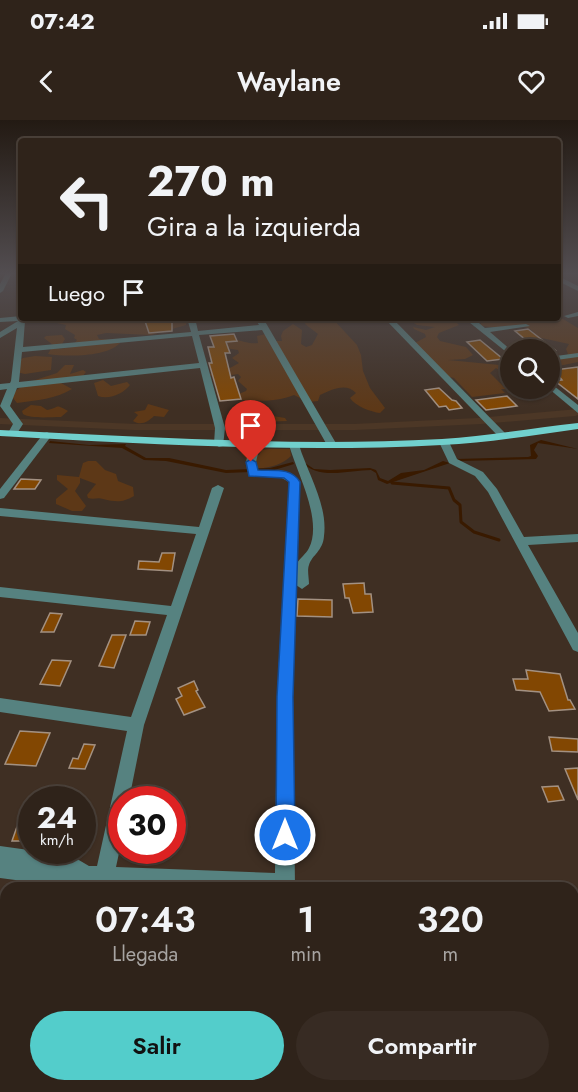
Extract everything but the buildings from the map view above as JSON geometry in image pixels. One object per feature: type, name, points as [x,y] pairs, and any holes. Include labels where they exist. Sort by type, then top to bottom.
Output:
[{"type":"main road","points":[[0,433],[219,444],[332,445],[444,442],[578,426]]},
{"type":"street","points":[[0,320],[18,320]]},
{"type":"street","points":[[0,336],[20,321]]},
{"type":"street","points":[[13,433],[18,424],[5,406],[13,386],[21,321]]},
{"type":"street","points":[[192,321],[220,428],[219,444]]},
{"type":"street","points":[[391,321],[502,435]]},
{"type":"street","points":[[472,321],[500,344]]},
{"type":"street","points":[[18,350],[195,333],[261,322],[332,445]]},
{"type":"street","points":[[483,330],[526,326]]},
{"type":"street","points":[[560,357],[578,355]]},
{"type":"street","points":[[0,387],[204,366]]},
{"type":"street","points":[[560,393],[574,402],[578,410]]},
{"type":"street","points":[[0,496],[47,435]]},
{"type":"street","points":[[444,442],[453,460],[485,479],[578,646]]},
{"type":"street","points":[[255,445],[251,462],[253,473],[285,474],[294,482],[285,697],[285,882]]},
{"type":"street","points":[[294,445],[316,509],[320,540],[312,557],[303,563],[302,584]]},
{"type":"street","points":[[98,880],[136,724],[218,488]]},
{"type":"street","points":[[0,512],[203,531]]},
{"type":"street","points":[[520,541],[578,538]]},
{"type":"street","points":[[0,592],[174,611]]},
{"type":"street","points":[[562,617],[578,616]]},
{"type":"street","points":[[0,705],[136,724]]},
{"type":"street","points":[[0,855],[72,865],[98,880]]},
{"type":"street","points":[[0,868],[98,880],[160,882]]},
{"type":"shaded area","points":[[562,318],[578,328],[578,362],[560,366],[560,358],[568,354],[566,349],[569,344],[560,342],[560,339],[537,337],[533,331],[519,326],[487,327],[480,325],[487,321],[561,321]]},
{"type":"shaded area","points":[[48,321],[153,321],[160,323],[187,321],[186,325],[151,335],[106,333],[97,335],[99,339],[117,340],[120,343],[106,351],[76,356],[48,354],[53,345],[44,338],[46,336],[62,335],[65,339],[59,349],[72,347],[77,340],[74,338],[75,335],[65,329],[66,325]]},
{"type":"shaded area","points":[[306,321],[335,321],[357,345],[370,388],[385,408],[380,413],[356,404],[350,398],[356,393],[343,387],[320,395],[318,401],[308,402],[294,395],[286,398],[252,401],[226,399],[246,391],[247,389],[238,381],[241,377],[238,374],[219,377],[208,375],[239,363],[232,358],[239,353],[238,350],[225,348],[226,338],[258,343],[257,336],[266,334],[275,341],[282,341],[283,331],[293,324],[302,330],[301,344],[306,347],[312,345],[318,334],[305,324]]},
{"type":"shaded area","points":[[411,321],[457,323],[459,325],[439,333],[437,337],[440,341],[466,347],[473,355],[465,359],[448,360],[500,365],[500,371],[496,368],[490,373],[500,383],[500,394],[472,397],[454,378],[442,375],[415,343],[426,337],[413,327],[426,330],[435,327],[417,325]]},
{"type":"shaded area","points":[[52,357],[51,370],[25,374],[16,372],[16,363],[23,358]]},
{"type":"shaded area","points":[[65,365],[74,365],[70,374],[83,370],[86,372],[82,377],[61,383],[72,389],[39,400],[17,403],[13,398],[5,399],[26,383],[57,373]]},
{"type":"shaded area","points":[[103,380],[111,386],[127,382],[130,385],[116,395],[98,396],[94,383]]},
{"type":"shaded area","points":[[148,404],[169,410],[164,417],[154,416],[142,423],[133,421],[138,415],[134,412],[145,410]]},
{"type":"shaded area","points":[[31,405],[41,406],[47,410],[58,407],[68,411],[61,417],[26,416],[22,411]]},
{"type":"shaded area","points":[[578,409],[578,415],[575,416],[481,424],[355,430],[134,430],[0,424],[0,418],[136,424],[354,424],[478,418]]},
{"type":"shaded area","points":[[261,414],[285,418],[287,421],[230,423],[230,419]]},
{"type":"shaded area","points":[[541,440],[578,449],[538,443],[534,450],[538,456],[536,459],[459,461],[456,459],[528,457],[531,456],[530,445]]},
{"type":"shaded area","points":[[50,441],[89,445],[126,444],[125,446],[146,458],[169,458],[226,470],[270,468],[293,462],[294,464],[271,471],[226,473],[166,461],[144,460],[122,448],[49,443]]},
{"type":"shaded area","points":[[290,449],[291,456],[270,467],[246,466],[246,458],[241,453],[247,451],[259,455],[262,450]]},
{"type":"shaded area","points":[[96,461],[105,470],[116,474],[118,481],[133,487],[134,496],[119,501],[88,498],[87,495],[96,484],[80,478],[75,491],[86,506],[82,511],[72,511],[56,504],[56,499],[68,489],[57,480],[57,475],[79,477],[83,463]]},
{"type":"shaded area","points":[[302,461],[314,469],[370,468],[376,470],[380,478],[388,481],[401,473],[424,470],[443,461],[450,463],[387,484],[378,480],[376,473],[371,470],[324,473],[308,467]]},
{"type":"waterway","points":[[392,483],[449,488],[454,500],[460,505],[461,522],[474,532],[499,540]]},
{"type":"route","points":[[251,462],[253,473],[285,474],[294,482],[285,697],[285,835]]}]
